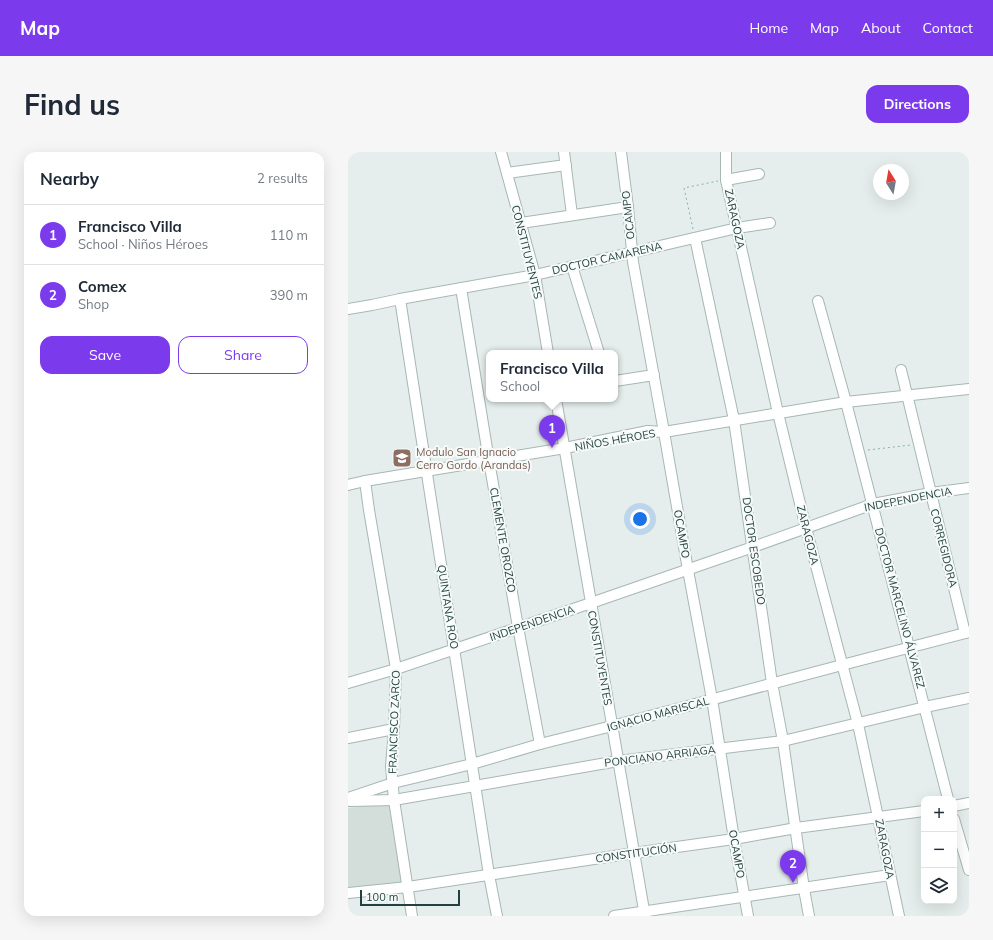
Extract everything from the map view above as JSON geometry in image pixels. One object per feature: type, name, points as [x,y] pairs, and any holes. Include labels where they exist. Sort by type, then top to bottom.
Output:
[{"type":"street","name":"CONSTITUYENTES","points":[[501,152],[535,274],[548,350]]},
{"type":"street","points":[[564,152],[572,215]]},
{"type":"street","name":"OCAMPO","points":[[621,152],[632,252],[712,699],[734,839],[748,916]]},
{"type":"street","name":"ZARAGOZA","points":[[726,152],[726,180],[778,413],[806,528],[858,724],[899,916]]},
{"type":"street","points":[[507,173],[566,165]]},
{"type":"street","points":[[726,180],[759,174]]},
{"type":"street","points":[[520,223],[628,207]]},
{"type":"street","name":"DOCTOR CAMARENA","points":[[348,309],[535,274],[737,228],[770,223]]},
{"type":"street","name":"DOCTOR ESCOBEDO","points":[[695,238],[734,420],[772,683],[783,741],[809,916]]},
{"type":"street","points":[[572,266],[598,350]]},
{"type":"street","name":"CLEMENTE OROZCO","points":[[461,288],[489,461],[540,744]]},
{"type":"street","name":"QUINTANA ROO","points":[[400,299],[475,786],[497,916]]},
{"type":"street","name":"DOCTOR MARCELINO ÁLVAREZ","points":[[818,301],[873,504],[947,796]]},
{"type":"street","name":"CORREGIDORA","points":[[901,370],[967,633]]},
{"type":"street","points":[[618,381],[654,375]]},
{"type":"street","name":"NIÑOS HÉROES","points":[[348,485],[565,448],[648,432],[664,432],[846,402],[969,389]]},
{"type":"street","name":"CONSTITUYENTES","points":[[557,402],[644,914]]},
{"type":"street","name":"FRANCISCO ZARCO","points":[[365,481],[368,510],[396,668],[391,766],[394,800],[412,916]]},
{"type":"street","name":"INDEPENDENCIA","points":[[348,683],[688,570],[873,504],[931,493],[969,488]]},
{"type":"street","name":"IGNACIO MARISCAL","points":[[348,800],[393,783],[472,764],[540,744],[967,633]]},
{"type":"street","name":"PONCIANO ARRIAGA","points":[[348,800],[394,800],[618,761],[783,741],[969,698]]},
{"type":"street","points":[[348,738],[394,729]]},
{"type":"street","points":[[957,805],[969,803]]},
{"type":"street","name":"CONSTITUCIÓN","points":[[348,893],[408,887],[734,839],[796,828],[921,811]]},
{"type":"street","points":[[957,829],[969,870]]},
{"type":"street","points":[[614,916],[644,914],[890,875]]},
{"type":"path","points":[[695,238],[684,188],[726,180]]},
{"type":"path","points":[[859,451],[919,444]]},
{"type":"shaded area","points":[[393,803],[403,882],[348,889],[348,808]]},
{"type":"place","name":"Francisco Villa","points":[[552,448]]},
{"type":"place","name":"Modulo San Ignacio Cerro Gordo (Arandas)","points":[[402,458]]},
{"type":"place","name":"Comex","points":[[793,883]]}]
